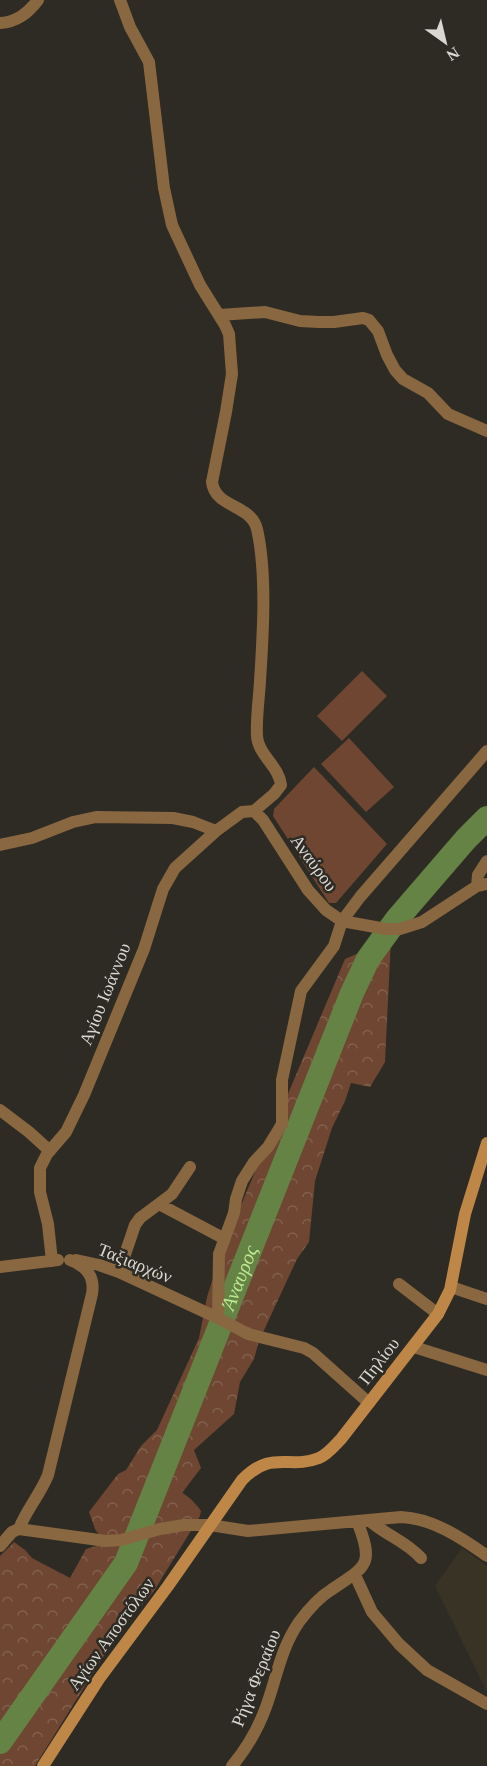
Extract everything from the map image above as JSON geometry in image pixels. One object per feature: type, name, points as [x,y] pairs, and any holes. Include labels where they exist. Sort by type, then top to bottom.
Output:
[{"type":"main road","name":"Πηλίου","points":[[210,1525],[249,1474],[270,1463],[310,1460],[323,1456],[336,1444],[438,1314],[451,1287],[465,1214],[487,1143]]},
{"type":"main road","name":"Αγίων Αποστόλων","points":[[43,1766],[99,1679],[210,1525]]},
{"type":"street","points":[[0,23],[20,18],[32,9],[38,0]]},
{"type":"street","points":[[120,0],[130,27],[149,62],[164,188],[172,225],[200,285],[219,315],[265,312],[300,321],[334,322],[363,318],[369,320],[378,331],[395,370],[403,379],[428,393],[448,414],[487,431]]},
{"type":"street","name":"Αγίου Ιωάννου","points":[[52,1261],[48,1224],[39,1179],[42,1161],[66,1132],[84,1095],[144,949],[167,879],[175,868],[216,831],[238,814],[254,811],[281,785],[278,775],[257,740],[262,622],[262,569],[258,534],[250,515],[219,497],[213,490],[212,482],[232,374],[229,334],[219,315]]},
{"type":"street","points":[[219,1318],[217,1269],[223,1239],[234,1213],[242,1181],[282,1124],[282,1080],[301,991],[334,946],[342,921],[360,897],[487,751]]},
{"type":"street","name":"Αναύρου","points":[[254,811],[263,820],[308,890],[326,910],[342,921]]},
{"type":"street","points":[[0,845],[32,838],[74,822],[96,817],[173,818],[193,822],[216,831]]},
{"type":"street","points":[[342,921],[400,929],[422,921],[482,885],[478,875],[487,861]]},
{"type":"street","points":[[0,1110],[50,1151]]},
{"type":"street","points":[[119,1272],[135,1225],[140,1218],[175,1191],[190,1167]]},
{"type":"street","points":[[159,1204],[223,1239]]},
{"type":"street","points":[[20,1529],[24,1517],[43,1489],[48,1475],[92,1294],[93,1283],[90,1275],[81,1264],[70,1260]]},
{"type":"street","name":"Ταξιαρχών","points":[[0,1267],[70,1260],[85,1261],[119,1272],[219,1318],[248,1334],[304,1348],[313,1353],[369,1403]]},
{"type":"street","points":[[399,1284],[438,1314]]},
{"type":"street","points":[[451,1287],[487,1299]]},
{"type":"street","points":[[414,1347],[487,1370]]},
{"type":"street","points":[[0,1546],[12,1532],[20,1529],[91,1539],[121,1540],[172,1526],[210,1525],[248,1532],[401,1516],[420,1519],[448,1532],[487,1555]]},
{"type":"street","points":[[363,1521],[404,1542],[421,1558]]},
{"type":"street","points":[[363,1521],[366,1552],[363,1567],[355,1575],[372,1612],[399,1644],[432,1674],[487,1704]]},
{"type":"street","name":"Ρήγα Φεραίου","points":[[232,1766],[248,1745],[260,1723],[283,1650],[295,1628],[323,1595],[355,1575]]},
{"type":"shaded area","points":[[462,1548],[487,1566],[487,1692],[435,1586]]},
{"type":"green space","points":[[362,671],[387,696],[342,741],[317,716]]},
{"type":"green space","points":[[349,738],[394,787],[366,812],[321,764]]},
{"type":"green space","points":[[314,767],[387,844],[336,903],[329,903],[273,816],[274,809]]},
{"type":"green space","points":[[391,939],[385,1062],[370,1087],[351,1083],[332,1128],[315,1181],[309,1242],[297,1259],[259,1341],[254,1359],[240,1382],[234,1414],[194,1450],[201,1468],[182,1493],[199,1508],[200,1516],[154,1591],[121,1630],[35,1766],[0,1766],[0,1556],[14,1542],[32,1558],[70,1578],[86,1549],[96,1546],[100,1536],[89,1512],[118,1474],[126,1470],[141,1446],[157,1430],[199,1338],[207,1297],[222,1250],[345,959]]},
{"type":"waterway","name":"Άναυρος","points":[[0,1742],[126,1563],[352,993],[368,959],[397,919],[487,818]]}]
